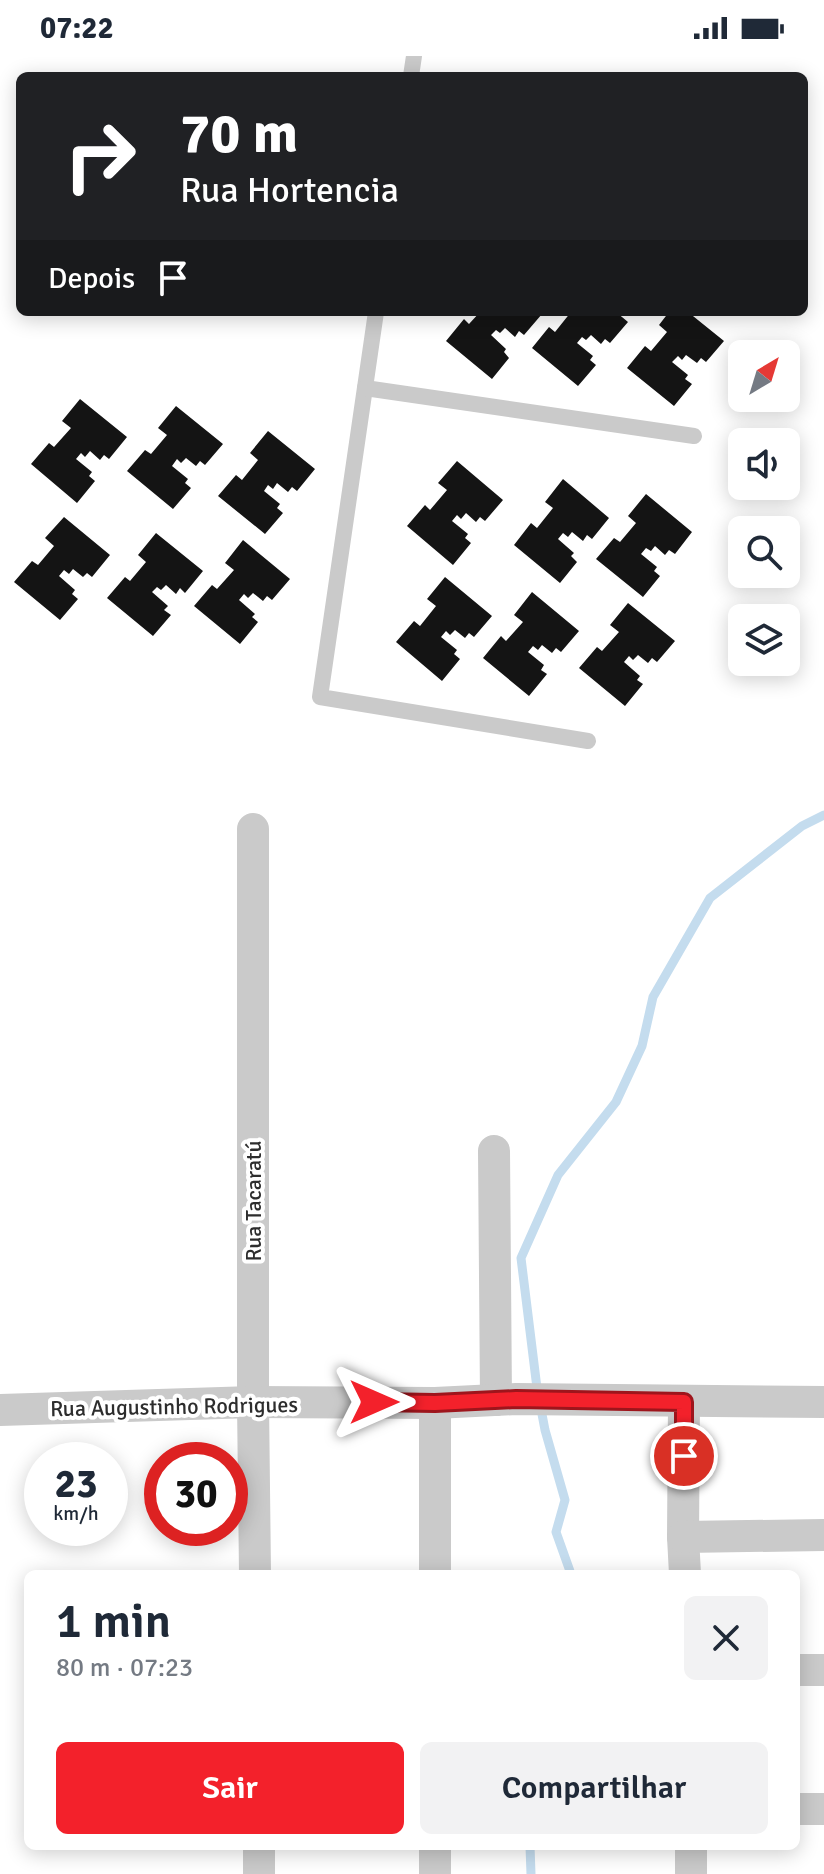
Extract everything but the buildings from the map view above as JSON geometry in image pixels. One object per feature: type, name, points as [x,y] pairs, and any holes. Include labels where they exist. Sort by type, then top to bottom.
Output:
[{"type":"street","name":"Rua Tacaratú","points":[[253,829],[255,1570]]},
{"type":"street","points":[[494,1151],[506,1400]]},
{"type":"street","name":"Rua Augustinho Rodrigues","points":[[0,1410],[253,1402],[824,1402]]},
{"type":"street","points":[[684,1402],[685,1570]]},
{"type":"street","points":[[435,1403],[435,1570]]},
{"type":"street","points":[[683,1537],[824,1535]]},
{"type":"street","points":[[800,1670],[824,1670]]},
{"type":"street","points":[[800,1809],[824,1809]]},
{"type":"street","points":[[259,1850],[259,1874]]},
{"type":"street","points":[[435,1850],[435,1874]]},
{"type":"street","points":[[691,1850],[691,1874]]},
{"type":"lane","points":[[375,316],[320,697],[588,741]]},
{"type":"lane","points":[[365,388],[694,436]]},
{"type":"waterway","points":[[570,1570],[556,1532],[565,1500],[545,1430],[537,1388],[521,1258],[558,1175],[616,1102],[642,1046],[653,997],[710,898],[802,826],[824,815]]},
{"type":"waterway","points":[[530,1850],[531,1874]]},
{"type":"route","points":[[374,1402],[516,1399],[684,1402],[684,1456]]}]
